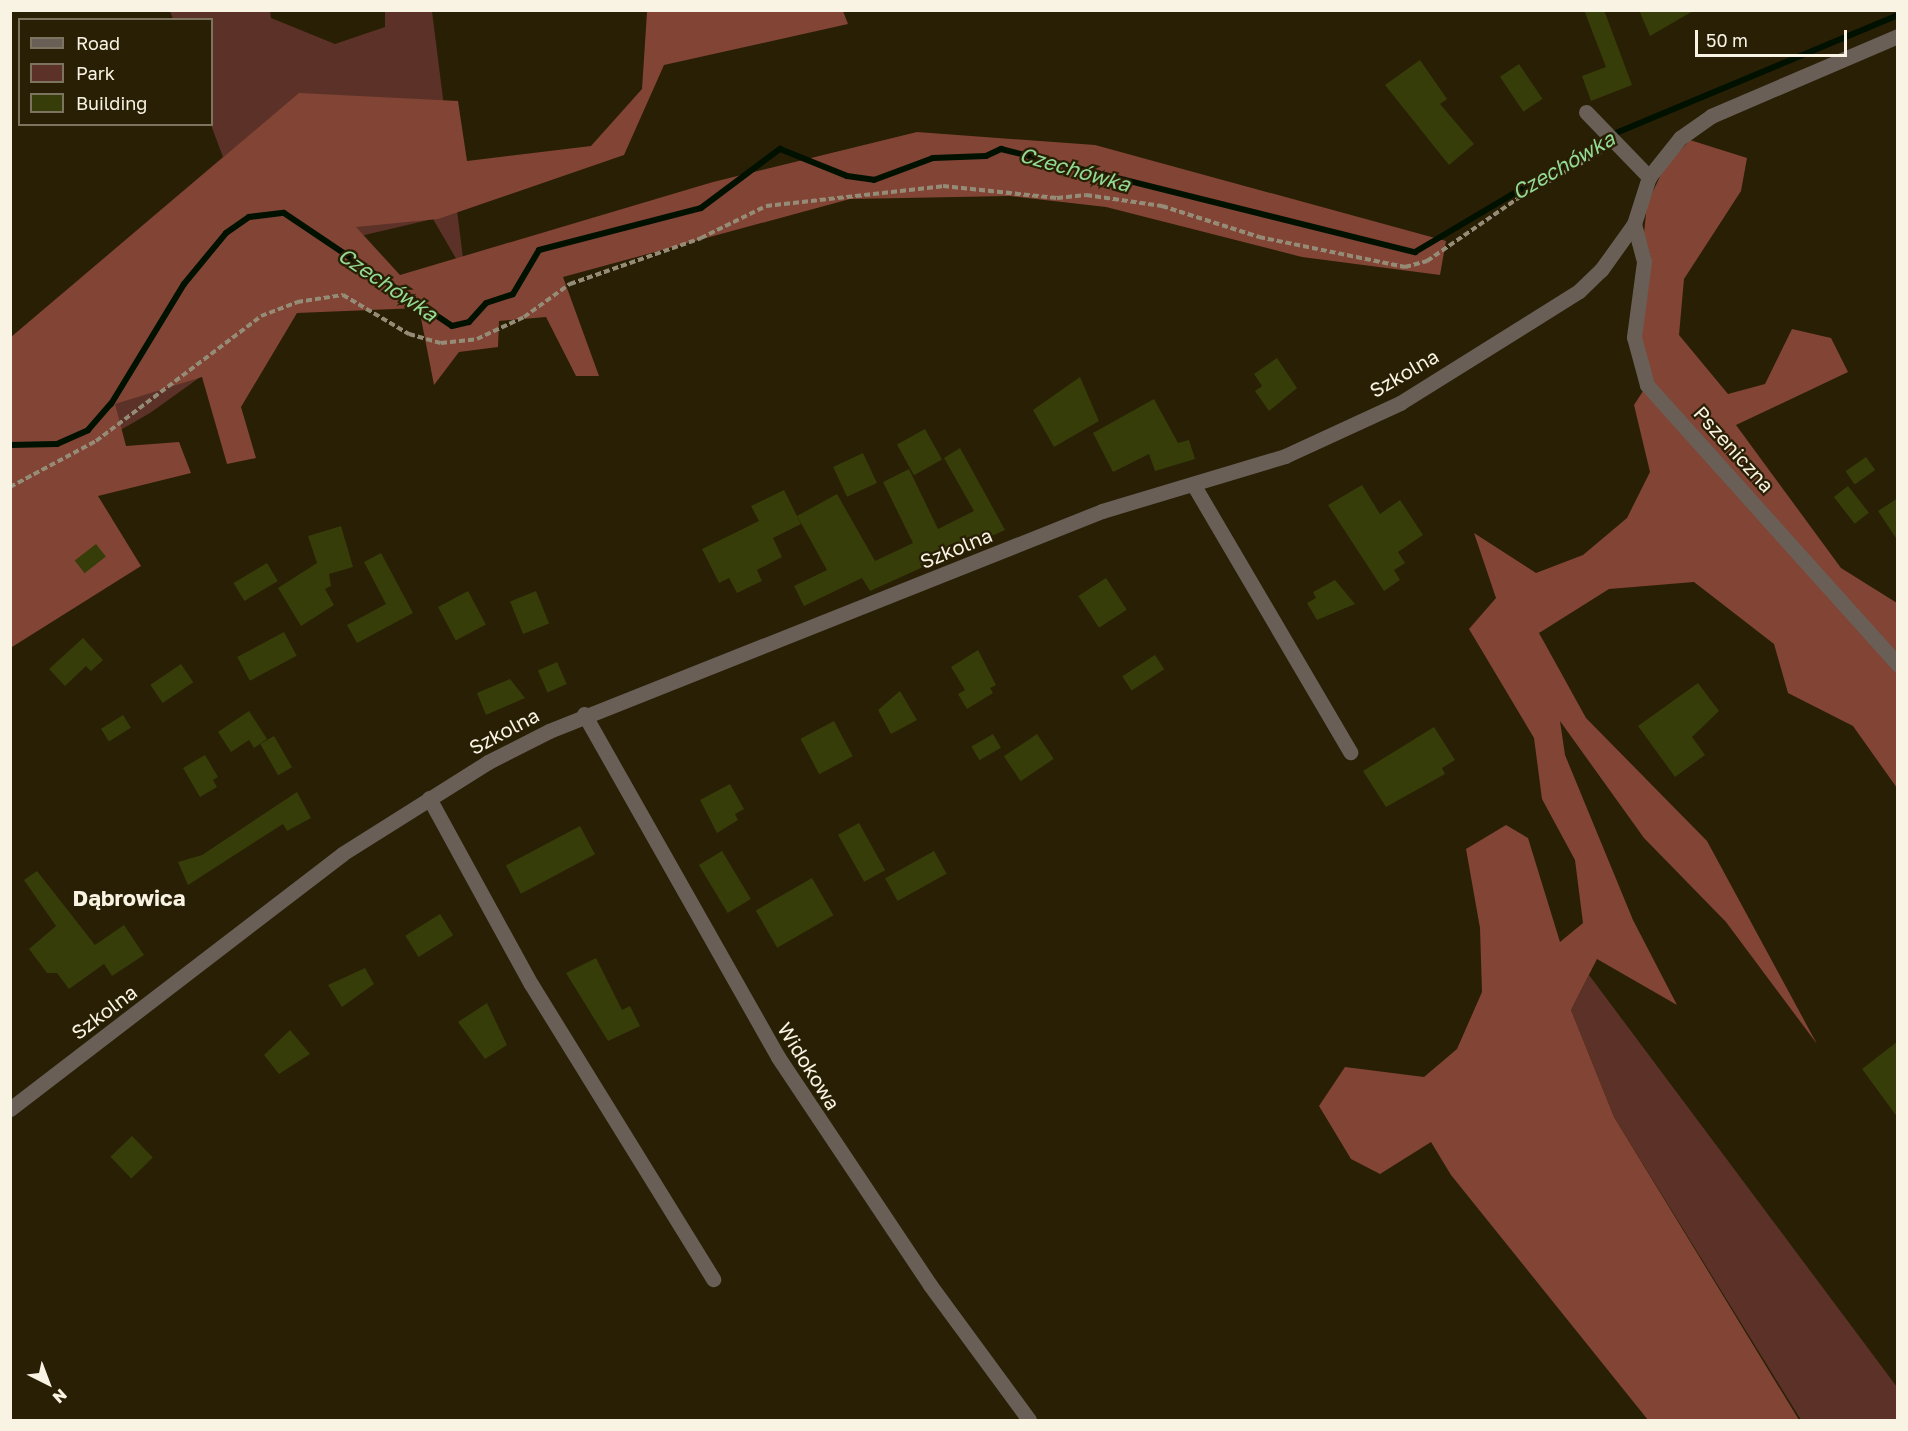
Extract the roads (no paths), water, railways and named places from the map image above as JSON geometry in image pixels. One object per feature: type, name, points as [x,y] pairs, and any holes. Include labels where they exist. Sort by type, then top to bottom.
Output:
[{"type":"street","name":"Szkolna","points":[[10,1109],[308,879],[429,798],[584,714],[1102,511],[1285,456],[1400,403],[1579,291],[1634,224],[1649,177],[1680,138],[1711,116],[1898,36]]},
{"type":"street","points":[[1586,112],[1649,177]]},
{"type":"street","name":"Pszeniczna","points":[[1634,224],[1644,262],[1634,337],[1647,385],[1898,665]]},
{"type":"street","points":[[1193,484],[1350,752]]},
{"type":"street","name":"Widokowa","points":[[584,714],[778,1057],[930,1285],[1029,1420]]},
{"type":"street","points":[[429,798],[531,984],[713,1279]]},
{"type":"waterway","name":"Czechówka","points":[[10,445],[57,444],[88,430],[111,404],[184,284],[226,233],[249,217],[284,213],[452,326],[469,322],[486,303],[513,294],[539,250],[701,208],[780,149],[847,176],[874,180],[933,158],[986,156],[1001,149],[1415,252],[1616,133],[1898,15]]},
{"type":"district","name":"Dąbrowica","points":[[129,898]]}]
